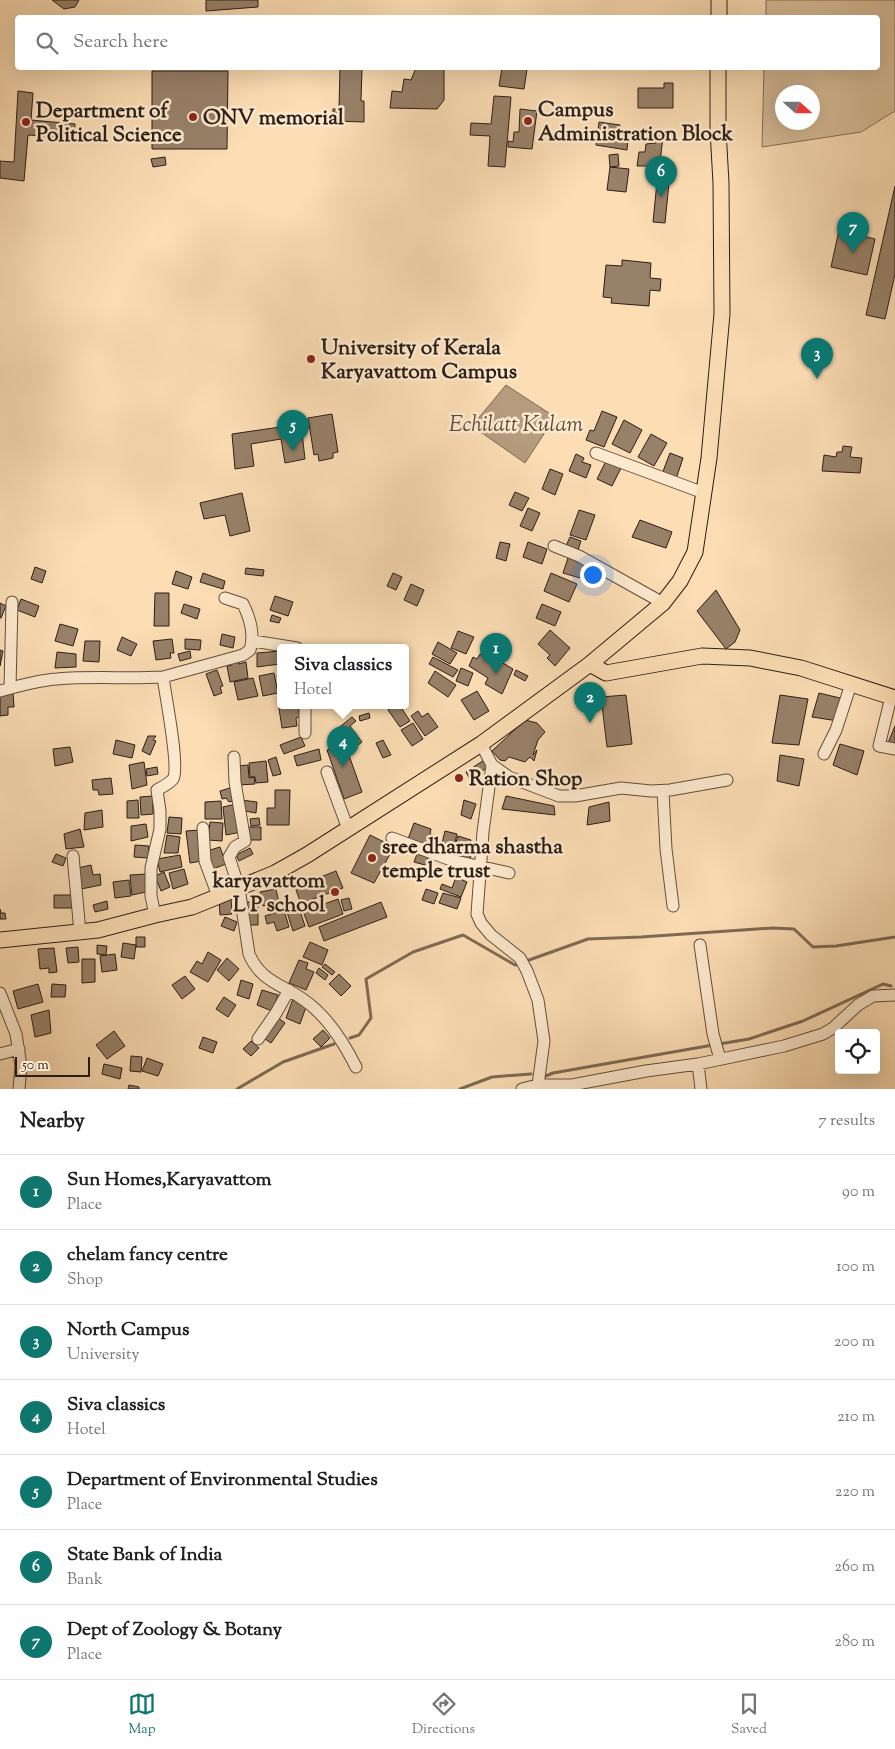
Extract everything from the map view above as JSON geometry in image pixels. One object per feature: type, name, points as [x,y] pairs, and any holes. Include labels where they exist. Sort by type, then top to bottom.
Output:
[{"type":"main road","points":[[719,0],[719,15]]},
{"type":"main road","points":[[0,940],[98,930],[192,907],[275,873],[481,744],[590,664],[662,603],[680,581],[695,552],[709,458],[722,314],[722,183],[718,130],[718,70]]},
{"type":"main road","points":[[590,664],[606,673],[702,656],[750,658],[801,668],[893,698]]},
{"type":"street","points":[[596,453],[704,493]]},
{"type":"street","points":[[554,546],[580,556],[662,603]]},
{"type":"street","points":[[12,602],[5,636],[5,689],[34,682],[58,679],[137,679],[163,676],[243,655],[250,650],[253,641],[249,616],[243,604],[225,598]]},
{"type":"street","points":[[253,641],[277,645]]},
{"type":"street","points":[[155,915],[150,896],[151,868],[160,828],[160,811],[156,790],[172,780],[175,772],[173,743],[163,676]]},
{"type":"street","points":[[824,754],[836,730],[851,684]]},
{"type":"street","points":[[893,698],[879,746],[895,749]]},
{"type":"street","points":[[305,709],[305,733]]},
{"type":"street","points":[[481,744],[492,765],[509,777],[559,796],[582,795],[621,788],[663,791],[727,780]]},
{"type":"street","points":[[234,756],[235,782],[245,841],[235,847],[230,857],[239,888],[249,954],[261,974],[306,1000],[344,1043],[356,1066]]},
{"type":"street","points":[[492,765],[477,914],[481,923],[491,935],[520,958],[527,970],[538,1000],[544,1041],[539,1087]]},
{"type":"street","points":[[327,772],[348,829]]},
{"type":"street","points":[[663,791],[666,849],[674,906]]},
{"type":"street","points":[[203,828],[205,861],[218,896]]},
{"type":"street","points":[[392,838],[451,860],[509,873]]},
{"type":"street","points":[[74,856],[80,932]]},
{"type":"street","points":[[700,945],[713,1034],[720,1059]]},
{"type":"street","points":[[258,1039],[289,990]]},
{"type":"street","points":[[0,993],[16,1034],[19,1049],[21,1066],[18,1089]]},
{"type":"street","points":[[522,1089],[572,1086],[646,1071],[698,1064],[784,1046],[824,1034],[834,1028],[858,1005],[873,996],[895,995]]},
{"type":"street","points":[[0,1054],[19,1049]]},
{"type":"street","points":[[698,1064],[701,1089]]},
{"type":"shaded area","points":[[766,0],[895,0],[895,111],[861,132],[762,147],[764,70],[880,70],[880,15],[766,15]]},
{"type":"water","name":"Echilatt Kulam","points":[[506,385],[555,417],[525,463],[472,426]]},
{"type":"building","points":[[52,0],[79,0],[75,7],[64,9]]},
{"type":"building","points":[[206,0],[258,0],[258,7],[206,11]]},
{"type":"building","points":[[340,70],[362,70],[361,101],[364,101],[364,122],[333,121],[333,109],[339,109]]},
{"type":"building","points":[[415,70],[444,70],[444,100],[437,109],[390,108],[392,91],[402,92],[404,79],[411,80]]},
{"type":"building","points":[[502,70],[527,70],[524,89],[499,86]]},
{"type":"building","points":[[152,71],[228,71],[227,149],[152,149]]},
{"type":"building","points":[[664,83],[673,83],[673,108],[638,108],[638,88],[664,88]]},
{"type":"building","points":[[18,91],[33,93],[31,120],[75,124],[74,138],[28,135],[24,181],[0,178],[0,161],[14,162]]},
{"type":"building","points":[[494,96],[511,97],[505,167],[488,166],[490,136],[470,135],[471,123],[491,124]]},
{"type":"building","name":"Campus Administration Block","points":[[520,109],[537,111],[532,149],[508,147],[508,141],[513,142],[514,132],[519,132]]},
{"type":"building","points":[[599,122],[620,125],[618,137],[628,139],[627,150],[596,145]]},
{"type":"building","points":[[656,136],[663,136],[660,163],[655,162],[653,166],[637,166],[639,152],[645,152],[646,144],[656,143]]},
{"type":"building","points":[[618,154],[619,166],[610,167],[609,155]]},
{"type":"building","points":[[165,157],[166,165],[153,167],[151,159]]},
{"type":"building","points":[[610,167],[629,169],[626,192],[607,190]]},
{"type":"building","points":[[658,172],[670,173],[665,223],[653,222]]},
{"type":"building","points":[[895,186],[895,274],[885,319],[866,315]]},
{"type":"building","points":[[839,230],[875,239],[867,275],[831,267]]},
{"type":"building","points":[[622,260],[651,263],[650,278],[661,279],[660,291],[650,290],[649,306],[611,303],[612,298],[603,297],[606,265],[622,266]]},
{"type":"building","points":[[602,411],[617,417],[604,447],[586,440],[590,430],[594,431]]},
{"type":"building","points":[[332,414],[338,452],[333,453],[333,458],[319,461],[318,454],[314,455],[308,418]]},
{"type":"building","points":[[624,420],[642,430],[630,453],[612,444]]},
{"type":"building","points":[[301,424],[305,459],[285,463],[281,439],[251,444],[254,466],[235,469],[232,434]]},
{"type":"building","points":[[651,434],[667,443],[654,466],[638,457]]},
{"type":"building","points":[[843,446],[852,447],[850,457],[862,458],[860,473],[822,471],[824,455],[836,457],[837,452],[842,452]]},
{"type":"building","points":[[670,453],[683,458],[676,479],[662,474]]},
{"type":"building","points":[[576,454],[584,458],[582,462],[591,465],[586,478],[569,471]]},
{"type":"building","points":[[607,459],[622,466],[612,486],[597,479]]},
{"type":"building","points":[[550,469],[563,474],[555,495],[542,489]]},
{"type":"building","points":[[515,492],[529,498],[522,511],[509,505]]},
{"type":"building","points":[[242,493],[250,531],[230,536],[225,515],[204,519],[200,503]]},
{"type":"building","points":[[528,508],[540,513],[532,531],[520,526]]},
{"type":"building","points":[[579,510],[595,515],[586,540],[570,535]]},
{"type":"building","points":[[640,520],[672,532],[666,548],[632,537]]},
{"type":"building","points":[[570,537],[581,541],[578,550],[566,546]]},
{"type":"building","points":[[500,542],[510,544],[506,561],[496,558]]},
{"type":"building","points":[[528,542],[547,549],[542,564],[523,557]]},
{"type":"building","points":[[568,558],[585,563],[580,578],[563,573]]},
{"type":"building","points":[[35,567],[46,571],[42,583],[31,579]]},
{"type":"building","points":[[246,568],[264,570],[263,576],[245,574]]},
{"type":"building","points":[[176,571],[192,577],[188,589],[172,584]]},
{"type":"building","points":[[203,573],[225,581],[223,589],[200,582]]},
{"type":"building","points":[[393,573],[402,577],[396,590],[387,586]]},
{"type":"building","points":[[551,573],[577,584],[569,602],[544,591]]},
{"type":"building","points":[[411,584],[424,590],[417,606],[404,600]]},
{"type":"building","points":[[716,590],[740,630],[735,642],[726,649],[697,611]]},
{"type":"building","points":[[155,593],[169,593],[169,626],[154,626]]},
{"type":"building","points":[[275,596],[293,602],[288,616],[270,610]]},
{"type":"building","points":[[21,599],[39,606],[35,617],[17,610]]},
{"type":"building","points":[[0,603],[6,606],[1,618],[0,618]]},
{"type":"building","points":[[184,604],[200,609],[197,619],[181,613]]},
{"type":"building","points":[[542,604],[561,612],[555,626],[536,618]]},
{"type":"building","points":[[272,615],[281,618],[279,623],[270,621]]},
{"type":"building","points":[[60,624],[78,629],[73,646],[55,641]]},
{"type":"building","points":[[550,630],[570,648],[555,666],[547,658],[550,655],[538,644]]},
{"type":"building","points":[[458,631],[474,637],[466,654],[451,648]]},
{"type":"building","points":[[222,634],[235,637],[233,648],[220,645]]},
{"type":"building","points":[[122,637],[137,644],[131,656],[117,650]]},
{"type":"building","points":[[172,639],[174,653],[170,653],[171,658],[156,660],[153,641]]},
{"type":"building","points":[[185,639],[201,640],[200,650],[185,649]]},
{"type":"building","points":[[85,641],[100,641],[99,662],[83,661]]},
{"type":"building","points":[[438,642],[457,653],[450,664],[432,654]]},
{"type":"building","points":[[0,650],[3,651],[0,666]]},
{"type":"building","points":[[190,651],[191,658],[180,661],[178,654]]},
{"type":"building","points":[[277,651],[277,664],[257,667],[257,653]]},
{"type":"building","points":[[57,652],[76,654],[76,667],[55,668]]},
{"type":"building","points":[[486,653],[513,669],[502,694],[485,684],[488,678],[469,666],[473,657],[477,659],[480,654],[484,657]]},
{"type":"building","points":[[433,657],[458,670],[453,677],[429,664]]},
{"type":"building","points":[[239,660],[239,664],[246,662],[248,678],[230,682],[227,666],[232,665],[232,661]]},
{"type":"building","points":[[461,668],[473,673],[468,686],[456,681]]},
{"type":"building","points":[[217,670],[223,686],[220,687],[222,693],[214,696],[206,674]]},
{"type":"building","points":[[516,670],[528,676],[525,681],[514,675]]},
{"type":"building","points":[[435,671],[456,685],[448,697],[428,683]]},
{"type":"building","points":[[274,673],[277,693],[263,696],[259,676]]},
{"type":"building","points":[[253,678],[258,696],[238,700],[234,682]]},
{"type":"building","points":[[477,691],[489,711],[474,720],[461,700]]},
{"type":"building","points":[[13,692],[14,707],[8,707],[8,715],[0,716],[0,693]]},
{"type":"building","points":[[819,693],[844,699],[838,721],[812,717]]},
{"type":"building","points":[[626,695],[632,744],[607,747],[601,697]]},
{"type":"building","points":[[780,695],[808,699],[799,745],[772,743]]},
{"type":"building","points":[[279,709],[299,709],[300,717],[296,718],[297,726],[282,728]]},
{"type":"building","points":[[402,709],[410,721],[400,727],[388,710]]},
{"type":"building","points":[[418,711],[422,717],[428,713],[438,727],[425,736],[411,716]]},
{"type":"building","points":[[369,713],[370,718],[360,721],[359,716]]},
{"type":"building","points":[[352,717],[356,721],[350,726],[362,742],[353,749],[336,730]]},
{"type":"building","points":[[525,720],[537,723],[545,732],[538,740],[533,755],[537,750],[534,761],[530,757],[525,762],[509,757],[505,761],[500,760],[492,751]]},
{"type":"building","points":[[413,723],[423,739],[412,746],[401,730]]},
{"type":"building","points":[[895,726],[895,744],[888,743]]},
{"type":"building","points":[[148,736],[156,736],[153,740],[156,741],[150,755],[142,751]]},
{"type":"building","points":[[301,737],[305,746],[284,754],[280,745]]},
{"type":"building","points":[[116,740],[135,745],[132,758],[113,754]]},
{"type":"building","points":[[383,740],[391,755],[383,758],[376,743]]},
{"type":"building","points":[[345,744],[362,792],[344,799],[327,750]]},
{"type":"building","points":[[840,744],[864,751],[857,775],[833,765]]},
{"type":"building","points":[[70,747],[73,762],[55,766],[53,749]]},
{"type":"building","points":[[319,749],[321,760],[297,766],[294,756]]},
{"type":"building","points":[[780,755],[804,759],[799,786],[777,781]]},
{"type":"building","points":[[276,757],[281,774],[273,776],[268,760]]},
{"type":"building","points":[[484,760],[488,767],[470,779],[466,772]]},
{"type":"building","points":[[266,761],[268,782],[256,783],[255,777],[250,777],[249,763]]},
{"type":"building","points":[[144,762],[147,785],[132,789],[129,765]]},
{"type":"building","points":[[248,765],[249,778],[254,777],[255,784],[239,785],[238,766]]},
{"type":"building","points":[[157,767],[158,774],[147,776],[146,769]]},
{"type":"building","name":"Ration Shop","points":[[460,774],[463,779],[457,782],[454,776]]},
{"type":"building","points":[[111,778],[113,794],[99,795],[98,790],[93,790],[92,780]]},
{"type":"building","points":[[233,787],[236,800],[229,802],[226,798],[222,799],[220,791]]},
{"type":"building","points":[[275,790],[290,790],[289,825],[267,825],[267,808],[275,808]]},
{"type":"building","points":[[153,796],[153,814],[141,815],[140,797]]},
{"type":"building","points":[[506,796],[554,806],[555,815],[502,809]]},
{"type":"building","points":[[138,800],[139,818],[127,818],[127,801]]},
{"type":"building","points":[[241,800],[257,802],[256,813],[239,810]]},
{"type":"building","points":[[464,800],[476,804],[471,819],[461,815]]},
{"type":"building","points":[[221,801],[222,819],[205,819],[205,802]]},
{"type":"building","points":[[609,802],[610,821],[587,825],[589,807]]},
{"type":"building","points":[[236,804],[241,832],[226,835],[223,807]]},
{"type":"building","points":[[102,810],[103,827],[84,830],[85,813]]},
{"type":"building","points":[[169,817],[182,818],[181,834],[167,833]]},
{"type":"building","points":[[259,818],[260,825],[251,826],[250,819]]},
{"type":"building","points":[[210,822],[223,823],[222,841],[208,840]]},
{"type":"building","points":[[414,823],[431,829],[430,834],[434,835],[429,847],[408,839]]},
{"type":"building","points":[[146,824],[148,837],[131,841],[131,826]]},
{"type":"building","points":[[248,827],[261,827],[261,840],[248,840]]},
{"type":"building","points":[[80,829],[84,847],[66,849],[64,834]]},
{"type":"building","points":[[200,830],[202,861],[190,863],[186,831]]},
{"type":"building","points":[[445,831],[457,834],[454,846],[442,843]]},
{"type":"building","points":[[167,835],[180,837],[178,853],[164,853]]},
{"type":"building","points":[[370,835],[394,847],[374,883],[351,873]]},
{"type":"building","points":[[458,836],[471,840],[469,847],[456,842]]},
{"type":"building","points":[[456,844],[473,848],[470,859],[454,855]]},
{"type":"building","points":[[135,845],[149,846],[148,858],[134,857]]},
{"type":"building","points":[[220,847],[226,864],[213,869],[207,851]]},
{"type":"building","points":[[250,848],[253,854],[239,861],[236,855]]},
{"type":"building","points":[[56,854],[66,858],[63,866],[52,862]]},
{"type":"building","points":[[417,854],[428,857],[425,865],[414,862]]},
{"type":"building","points":[[180,855],[182,867],[160,872],[157,859]]},
{"type":"building","points":[[91,865],[93,875],[100,874],[101,885],[81,889],[78,868]]},
{"type":"building","points":[[184,869],[188,884],[173,889],[169,873]]},
{"type":"building","points":[[336,871],[343,888],[310,900],[313,908],[338,899],[343,914],[309,927],[303,911],[307,909],[304,899],[300,901],[295,887]]},
{"type":"building","points":[[164,872],[170,887],[161,891],[155,876]]},
{"type":"building","points":[[146,874],[146,892],[132,895],[130,875]]},
{"type":"building","points":[[456,877],[467,882],[461,897],[440,889],[442,884],[452,888]]},
{"type":"building","points":[[129,880],[131,896],[115,898],[113,882]]},
{"type":"building","points":[[276,889],[279,903],[263,906],[260,892]]},
{"type":"building","points":[[426,889],[438,893],[434,904],[422,900]]},
{"type":"building","points":[[443,893],[461,898],[457,909],[439,903]]},
{"type":"building","points":[[54,895],[76,895],[76,908],[54,908]]},
{"type":"building","points":[[231,897],[232,914],[220,915],[219,898]]},
{"type":"building","points":[[349,898],[352,909],[344,911],[341,900]]},
{"type":"building","points":[[107,901],[108,909],[95,912],[93,905]]},
{"type":"building","points":[[244,902],[258,902],[258,925],[244,925]]},
{"type":"building","points":[[381,902],[387,917],[324,941],[319,927]]},
{"type":"building","points":[[298,905],[305,926],[293,931],[286,909]]},
{"type":"building","points":[[0,909],[1,913],[5,913],[6,919],[0,919]]},
{"type":"building","points":[[284,910],[289,927],[277,931],[274,922],[267,924],[265,916]]},
{"type":"building","points":[[225,917],[237,922],[234,931],[221,926]]},
{"type":"building","points":[[136,937],[145,937],[145,947],[136,947]]},
{"type":"building","points":[[310,942],[328,950],[322,965],[303,957]]},
{"type":"building","points":[[123,943],[136,945],[134,959],[121,957]]},
{"type":"building","points":[[97,945],[107,946],[106,955],[97,954]]},
{"type":"building","points":[[78,947],[79,962],[68,963],[66,948]]},
{"type":"building","points":[[54,948],[57,972],[49,973],[49,968],[40,969],[38,949]]},
{"type":"building","points":[[208,952],[221,960],[208,982],[190,972],[197,961],[202,964]]},
{"type":"building","points":[[115,954],[117,970],[102,972],[100,956]]},
{"type":"building","points":[[227,958],[239,969],[229,981],[217,970]]},
{"type":"building","points":[[82,959],[95,959],[95,982],[82,983]]},
{"type":"building","points":[[299,960],[308,963],[306,969],[314,972],[306,990],[289,983]]},
{"type":"building","points":[[325,964],[335,972],[332,975],[322,967]]},
{"type":"building","points":[[319,968],[328,975],[325,980],[316,973]]},
{"type":"building","points":[[339,974],[351,986],[341,996],[329,984]]},
{"type":"building","points":[[185,976],[195,989],[182,999],[172,985]]},
{"type":"building","points":[[241,980],[253,984],[249,999],[237,995]]},
{"type":"building","points":[[38,984],[43,1002],[18,1009],[13,991]]},
{"type":"building","points":[[52,984],[66,985],[65,997],[51,997]]},
{"type":"building","points":[[262,990],[278,995],[272,1011],[257,1005]]},
{"type":"building","points":[[224,997],[236,1005],[228,1017],[216,1009]]},
{"type":"building","points":[[293,999],[307,1004],[300,1024],[286,1018]]},
{"type":"building","points":[[49,1010],[51,1033],[35,1037],[31,1015]]},
{"type":"building","points":[[277,1017],[285,1023],[271,1043],[262,1037]]},
{"type":"building","points":[[323,1030],[330,1038],[321,1047],[313,1039]]},
{"type":"building","points":[[114,1031],[125,1046],[107,1059],[96,1045]]},
{"type":"building","points":[[203,1037],[217,1042],[213,1053],[199,1048]]},
{"type":"building","points":[[251,1041],[259,1048],[251,1056],[243,1049]]},
{"type":"building","points":[[131,1056],[142,1057],[141,1072],[130,1071]]},
{"type":"building","points":[[147,1058],[163,1064],[158,1076],[142,1071]]},
{"type":"building","points":[[104,1064],[122,1068],[120,1079],[102,1074]]},
{"type":"building","points":[[129,1085],[139,1087],[139,1089],[128,1089]]},
{"type":"waterway","points":[[529,960],[588,939],[773,928],[794,929],[813,947],[836,946],[895,937]]},
{"type":"waterway","points":[[350,1038],[359,1035],[371,1018],[366,979],[413,952],[463,935],[515,965],[518,964]]},
{"type":"waterway","points":[[719,1044],[749,1039],[803,1021],[883,984],[891,986]]},
{"type":"waterway","points":[[237,1089],[283,1062],[334,1044]]},
{"type":"waterway","points":[[546,1076],[553,1073],[713,1045]]},
{"type":"waterway","points":[[460,1089],[492,1077],[531,1074]]},
{"type":"place","name":"ONV memorial","points":[[193,117]]},
{"type":"place","name":"Campus Administration Block","points":[[528,121]]},
{"type":"place","name":"Department of Political Science","points":[[26,122]]},
{"type":"place","name":"State Bank of India","points":[[661,197]]},
{"type":"place","name":"Dept of Zoology & Botany","points":[[853,253]]},
{"type":"place","name":"University of Kerala Karyavattom Campus","points":[[311,359]]},
{"type":"place","name":"North Campus","points":[[817,379]]},
{"type":"place","name":"Department of Environmental Studies","points":[[293,451]]},
{"type":"place","name":"Sun Homes,Karyavattom","points":[[496,674]]},
{"type":"place","name":"chelam fancy centre","points":[[590,723]]},
{"type":"place","name":"Siva classics","points":[[343,767]]},
{"type":"place","name":"Ration Shop","points":[[459,778]]},
{"type":"place","name":"sree dharma shastha temple trust","points":[[372,858]]},
{"type":"place","name":"karyavattom L P school","points":[[335,892]]}]
